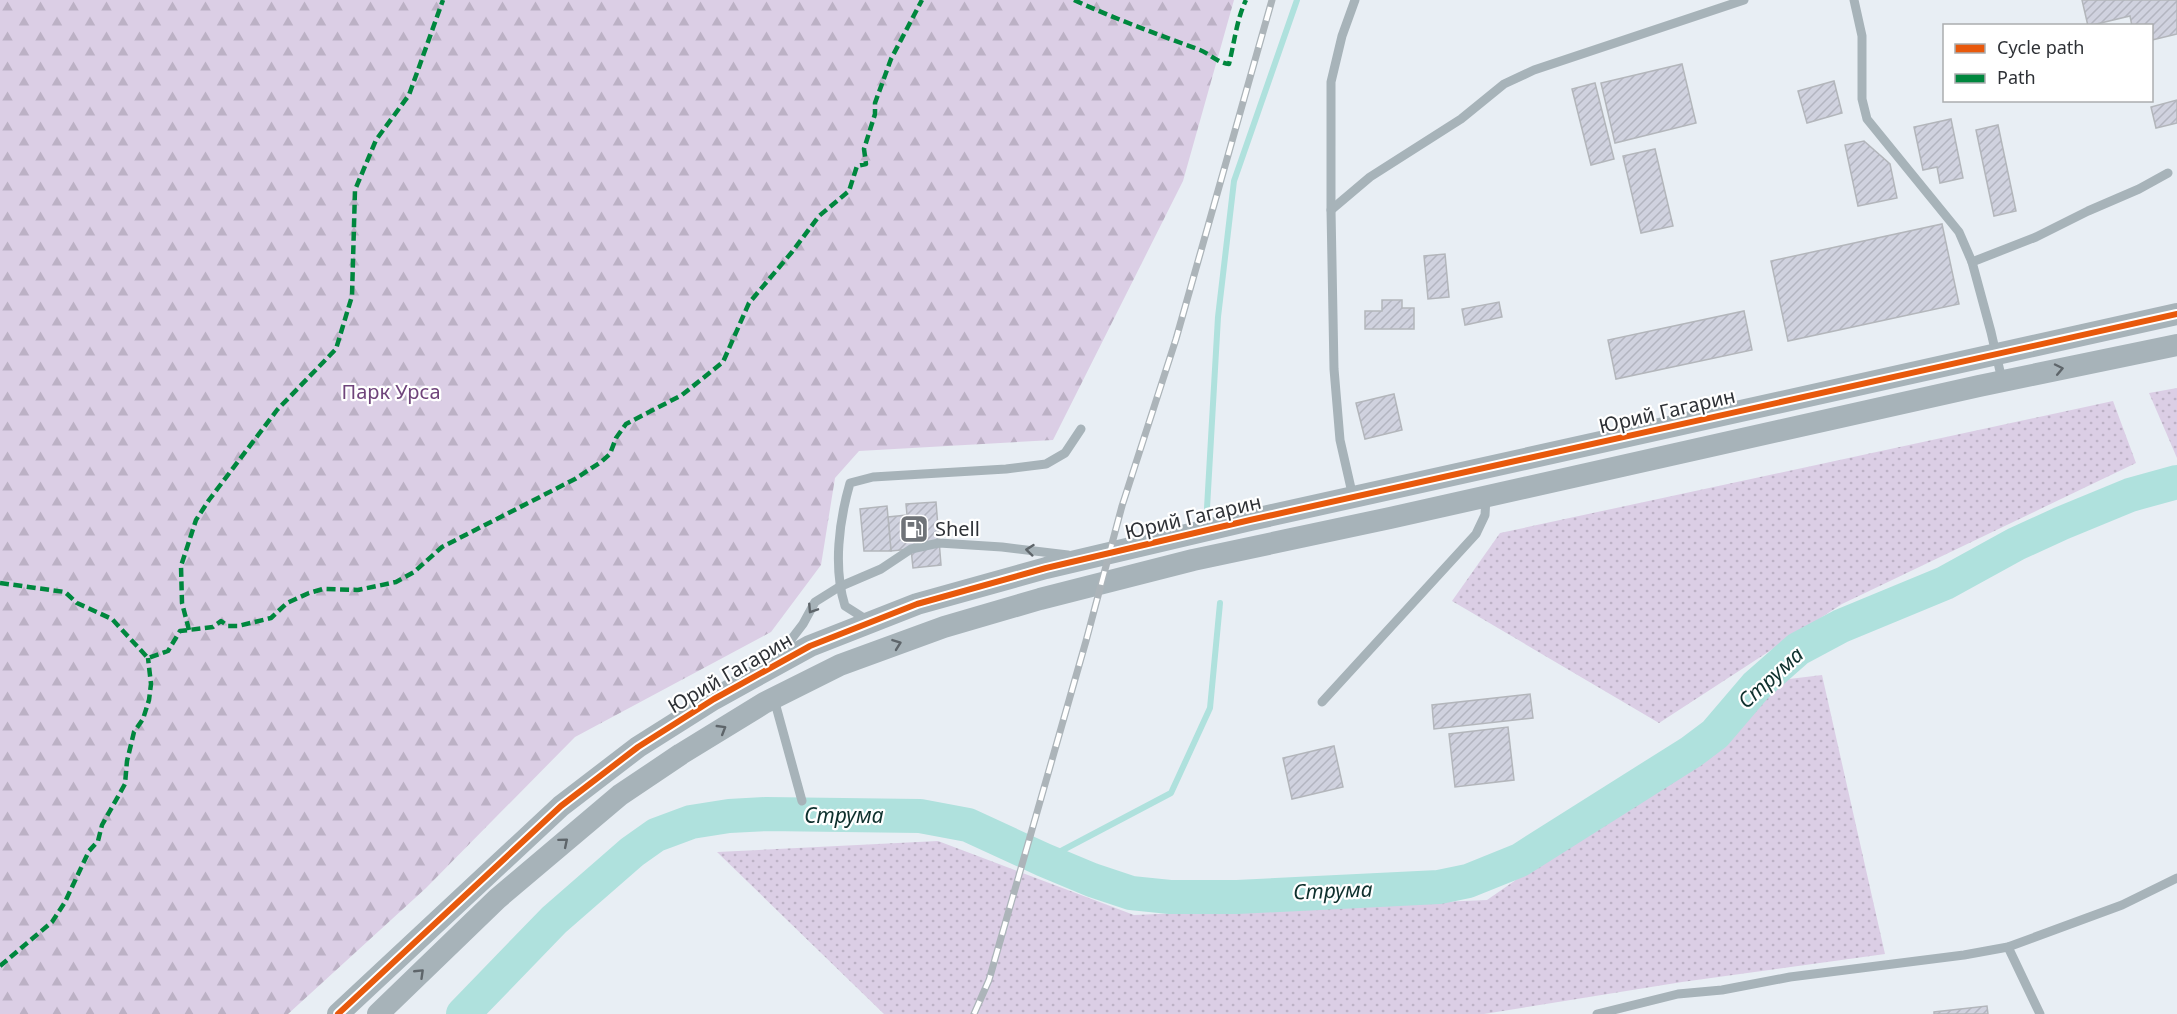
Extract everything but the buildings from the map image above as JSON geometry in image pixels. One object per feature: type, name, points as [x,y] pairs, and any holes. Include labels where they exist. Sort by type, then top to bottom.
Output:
[{"type":"street","name":"Юрий Гагарин","points":[[338,1014],[561,806],[638,747],[714,699],[810,646],[917,604],[1088,558],[2177,314]]},
{"type":"street","points":[[378,1014],[497,899],[620,795],[681,754],[774,699],[840,665],[944,627],[1193,560],[2002,381],[2177,345]]},
{"type":"lane","points":[[1353,498],[1340,440],[1334,369],[1331,82],[1342,36],[1355,0]]},
{"type":"lane","points":[[1331,210],[1370,177],[1461,119],[1504,84],[1534,70],[1744,0]]},
{"type":"lane","points":[[1854,0],[1862,36],[1862,99],[1868,119],[1959,232],[1972,262],[2002,381]]},
{"type":"lane","points":[[1972,262],[2036,237],[2168,173]]},
{"type":"lane","points":[[872,622],[845,606],[839,587],[843,506],[850,483],[873,477],[1006,469],[1046,464],[1065,453],[1081,429]]},
{"type":"lane","points":[[1322,702],[1476,534],[1485,515],[1486,497]]},
{"type":"lane","points":[[769,669],[804,624],[815,602],[839,587],[881,569],[911,549],[939,543],[1021,549],[1088,558]]},
{"type":"lane","points":[[774,699],[802,801]]},
{"type":"lane","points":[[1597,1014],[1677,994],[1722,990],[1790,976],[1964,955],[2008,946],[2122,905],[2177,878]]},
{"type":"lane","points":[[2008,946],[2039,1013]]},
{"type":"green space","name":"Парк Урса","points":[[0,0],[1234,0],[1183,181],[1053,440],[859,451],[835,478],[821,565],[771,632],[575,737],[426,888],[288,1014],[0,1014]]},
{"type":"green space","points":[[2177,388],[2177,458],[2149,393]]},
{"type":"green space","points":[[2113,401],[2136,463],[1842,604],[1659,723],[1452,601],[1500,533]]},
{"type":"green space","points":[[1822,675],[1885,954],[1682,982],[1484,1014],[884,1014],[717,852],[938,841],[1134,915],[1487,900],[1734,729],[1781,680]]},
{"type":"waterway","points":[[1207,508],[1218,317],[1234,181],[1297,0]]},
{"type":"waterway","name":"Струма","points":[[463,1014],[554,920],[632,852],[656,835],[691,822],[729,816],[766,814],[920,816],[968,825],[1044,860],[1131,893],[1170,897],[1237,897],[1439,887],[1468,881],[1520,860],[1691,752],[1715,734],[1756,686],[1798,649],[1841,626],[1945,583],[2016,544],[2062,523],[2130,495],[2177,482]]},
{"type":"waterway","points":[[1044,860],[1171,793],[1210,708],[1220,603]]},
{"type":"railway","points":[[974,1014],[989,980],[1086,641],[1122,506],[1176,339],[1272,0]]},
{"type":"marked path","points":[[189,630],[182,603],[181,566],[196,520],[277,410],[336,349],[352,296],[355,190],[376,140],[409,95],[443,0]]},
{"type":"marked path","points":[[0,583],[65,592],[77,603],[112,619],[148,658],[168,651],[180,631],[213,627],[221,621],[228,626],[238,626],[271,618],[287,603],[323,589],[358,590],[396,582],[414,572],[442,547],[575,479],[610,454],[616,438],[626,424],[682,395],[723,362],[749,303],[819,216],[849,191],[857,166],[866,164],[864,149],[875,114],[875,103],[891,59],[922,0]]},
{"type":"marked path","points":[[1074,0],[1200,50],[1229,64],[1238,23],[1246,0]]},
{"type":"marked path","points":[[0,966],[52,922],[65,902],[89,851],[98,841],[102,825],[125,784],[127,761],[134,732],[143,719],[149,700],[151,684],[148,658]]},
{"type":"cycle path","points":[[338,1014],[561,806],[638,747],[714,699],[810,646],[917,604],[1046,568],[1250,520],[2177,314]]},
{"type":"place","name":"Shell","points":[[914,529]]}]
